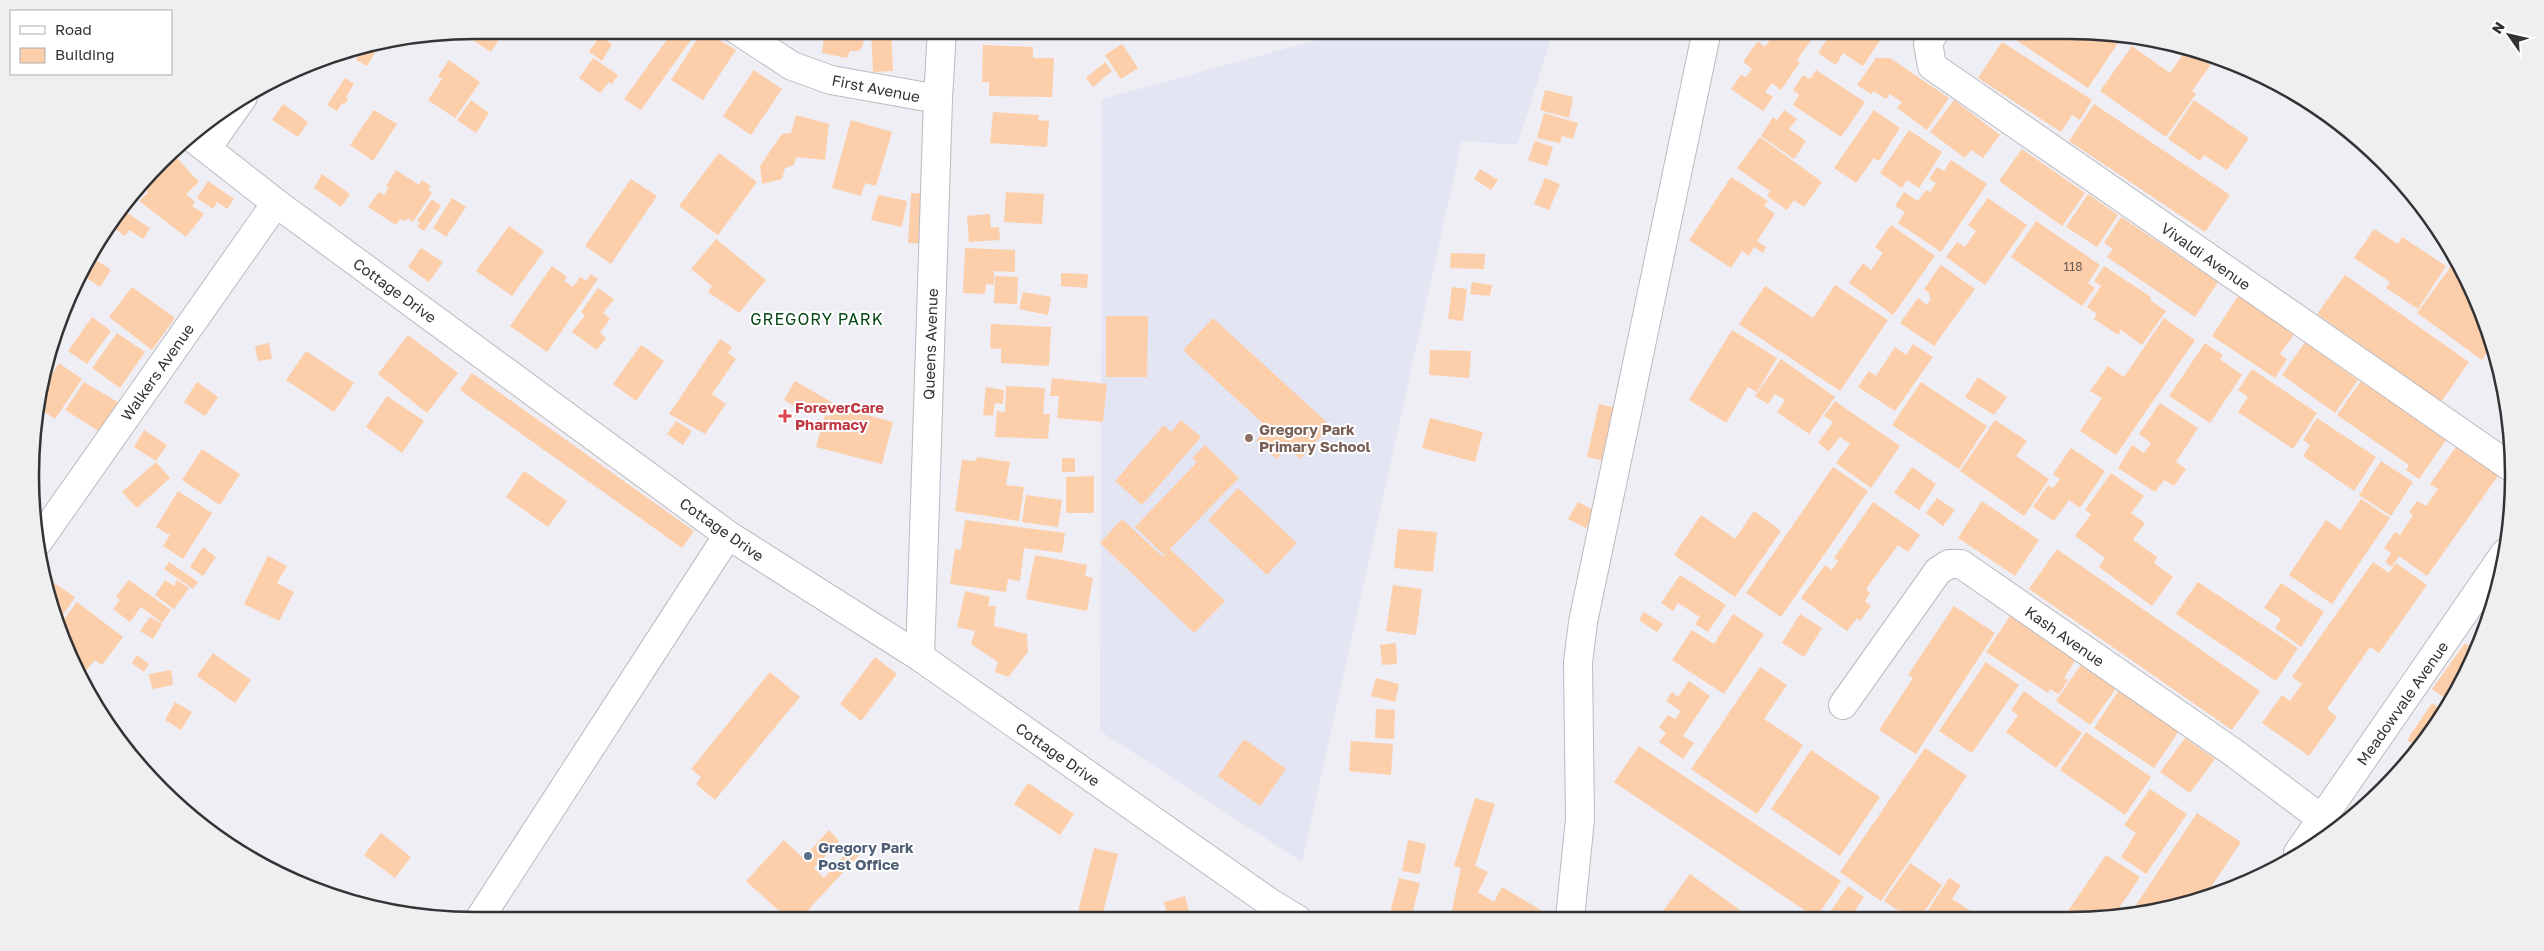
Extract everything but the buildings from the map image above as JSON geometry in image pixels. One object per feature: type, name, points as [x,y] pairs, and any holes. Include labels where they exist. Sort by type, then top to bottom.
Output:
[{"type":"street","name":"First Avenue","points":[[750,39],[792,66],[831,80],[938,99]]},
{"type":"street","name":"Queens Avenue","points":[[920,657],[941,39]]},
{"type":"street","points":[[1571,912],[1580,819],[1578,663],[1584,622],[1705,39]]},
{"type":"street","name":"Vivaldi Avenue","points":[[1930,39],[1928,43],[1932,66],[2505,463]]},
{"type":"street","points":[[198,141],[211,128]]},
{"type":"street","name":"Cottage Drive","points":[[198,141],[276,203],[728,535],[920,657],[1266,910]]},
{"type":"street","name":"Walkers Avenue","points":[[42,536],[276,203]]},
{"type":"street","points":[[484,912],[728,535]]},
{"type":"street","name":"Kash Avenue","points":[[1843,705],[1938,571],[1949,564],[1961,564],[2234,753],[2322,819]]},
{"type":"street","name":"Meadowvale Avenue","points":[[2305,842],[2496,567]]},
{"type":"shaded area","name":"Gregory Park Primary School","points":[[1320,39],[1551,39],[1517,145],[1462,141],[1302,862],[1100,731],[1102,99]]},
{"type":"place","name":"ForeverCare Pharmacy","points":[[785,416]]},
{"type":"place","name":"Gregory Park Primary School","points":[[1249,438]]},
{"type":"place","name":"Gregory Park Post Office","points":[[808,856]]},
{"type":"district","name":"GREGORY PARK","points":[[817,319]]}]
